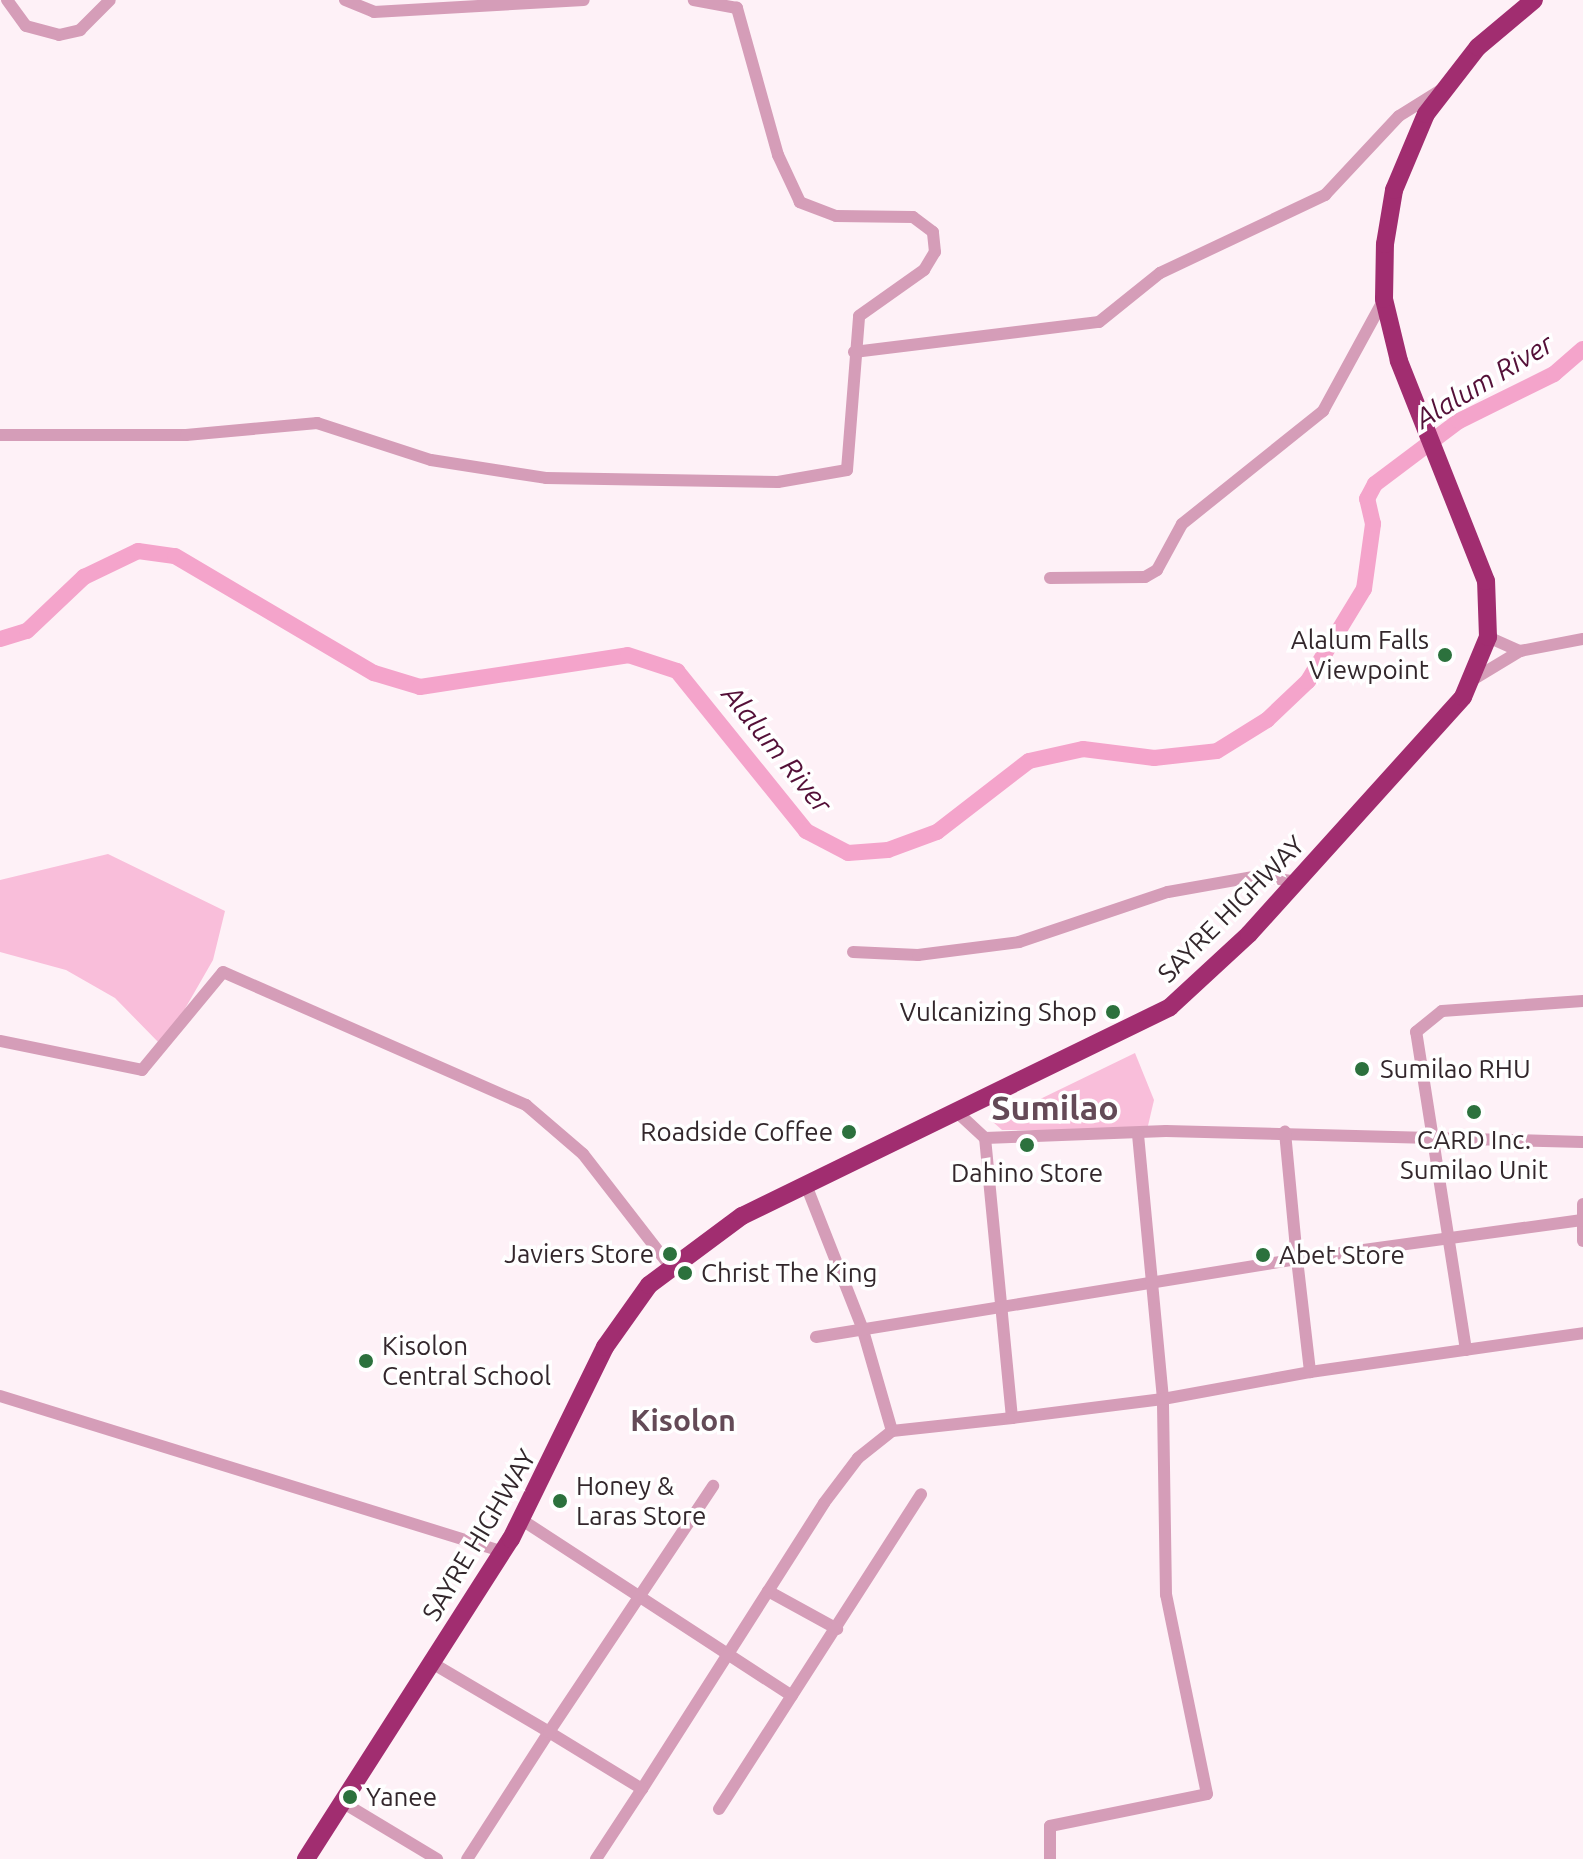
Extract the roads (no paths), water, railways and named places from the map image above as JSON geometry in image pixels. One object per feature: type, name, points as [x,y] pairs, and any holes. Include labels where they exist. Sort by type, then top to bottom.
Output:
[{"type":"highway","name":"SAYRE HIGHWAY","points":[[306,1859],[504,1552],[605,1347],[669,1265],[712,1233],[1170,1007],[1298,882],[1450,715],[1472,680],[1488,637],[1483,566],[1419,411],[1384,299],[1394,190],[1441,90],[1534,0]]},
{"type":"street","points":[[7,0],[26,26],[59,35],[80,30],[110,0]]},
{"type":"street","points":[[345,0],[374,12],[584,0]]},
{"type":"street","points":[[0,435],[186,435],[317,423],[431,460],[546,478],[778,482],[850,466],[854,352],[859,316],[924,270],[935,252],[933,232],[913,217],[836,216],[800,202],[778,155],[737,8],[694,0]]},
{"type":"street","points":[[854,352],[1099,322],[1160,273],[1325,195],[1399,116],[1441,90]]},
{"type":"street","points":[[1050,578],[1145,577],[1157,570],[1182,524],[1323,411],[1384,299]]},
{"type":"street","points":[[1488,637],[1520,651]]},
{"type":"street","points":[[1472,680],[1520,651],[1583,639]]},
{"type":"street","points":[[853,952],[972,950],[1046,937],[1113,909],[1225,880],[1298,882]]},
{"type":"street","points":[[0,1041],[142,1070],[223,972],[526,1105],[583,1154],[669,1265]]},
{"type":"street","points":[[1466,1350],[1445,1243],[1416,1032],[1422,1021],[1442,1011],[1583,1001]]},
{"type":"street","points":[[958,1113],[985,1138],[998,1302],[1012,1418]]},
{"type":"street","points":[[985,1138],[1285,1132],[1583,1142]]},
{"type":"street","points":[[1285,1132],[1310,1372]]},
{"type":"street","points":[[1050,1859],[1050,1826],[1207,1794],[1166,1595],[1163,1399],[1146,1281],[1138,1135]]},
{"type":"street","points":[[806,1185],[862,1327],[892,1431]]},
{"type":"street","points":[[1583,1204],[1583,1241]]},
{"type":"street","points":[[816,1337],[998,1302],[1297,1259],[1445,1243],[1582,1220]]},
{"type":"street","points":[[596,1859],[845,1473],[892,1431],[1163,1399],[1310,1372],[1583,1333]]},
{"type":"street","points":[[0,1396],[504,1552]]},
{"type":"street","points":[[467,1859],[637,1591],[713,1486]]},
{"type":"street","points":[[719,1809],[921,1494]]},
{"type":"street","points":[[522,1520],[728,1650],[792,1696]]},
{"type":"street","points":[[768,1591],[837,1629]]},
{"type":"street","points":[[432,1663],[642,1789]]},
{"type":"street","points":[[342,1802],[437,1859]]},
{"type":"waterway","name":"Alalum River","points":[[0,639],[27,631],[84,577],[138,551],[175,556],[374,673],[420,687],[628,655],[677,671],[806,831],[848,853],[888,850],[937,832],[1029,761],[1083,749],[1154,758],[1217,751],[1267,720],[1308,681],[1364,589],[1373,524],[1367,499],[1375,484],[1459,421],[1554,374],[1583,349]]},
{"type":"place","name":"Alalum Falls Viewpoint","points":[[1445,655]]},
{"type":"place","name":"Vulcanizing Shop","points":[[1113,1012]]},
{"type":"place","name":"Sumilao RHU","points":[[1362,1069]]},
{"type":"place","name":"CARD Inc. Sumilao Unit","points":[[1474,1112]]},
{"type":"place","name":"Roadside Coffee","points":[[849,1132]]},
{"type":"place","name":"Dahino Store","points":[[1027,1145]]},
{"type":"place","name":"Javiers Store","points":[[670,1254]]},
{"type":"place","name":"Abet Store","points":[[1263,1255]]},
{"type":"place","name":"Christ The King","points":[[685,1273]]},
{"type":"place","name":"Kisolon Central School","points":[[366,1361]]},
{"type":"place","name":"Honey & Laras Store","points":[[560,1501]]},
{"type":"place","name":"Yanee","points":[[350,1797]]},
{"type":"district","name":"Sumilao","points":[[1055,1108]]},
{"type":"district","name":"Kisolon","points":[[683,1420]]}]
